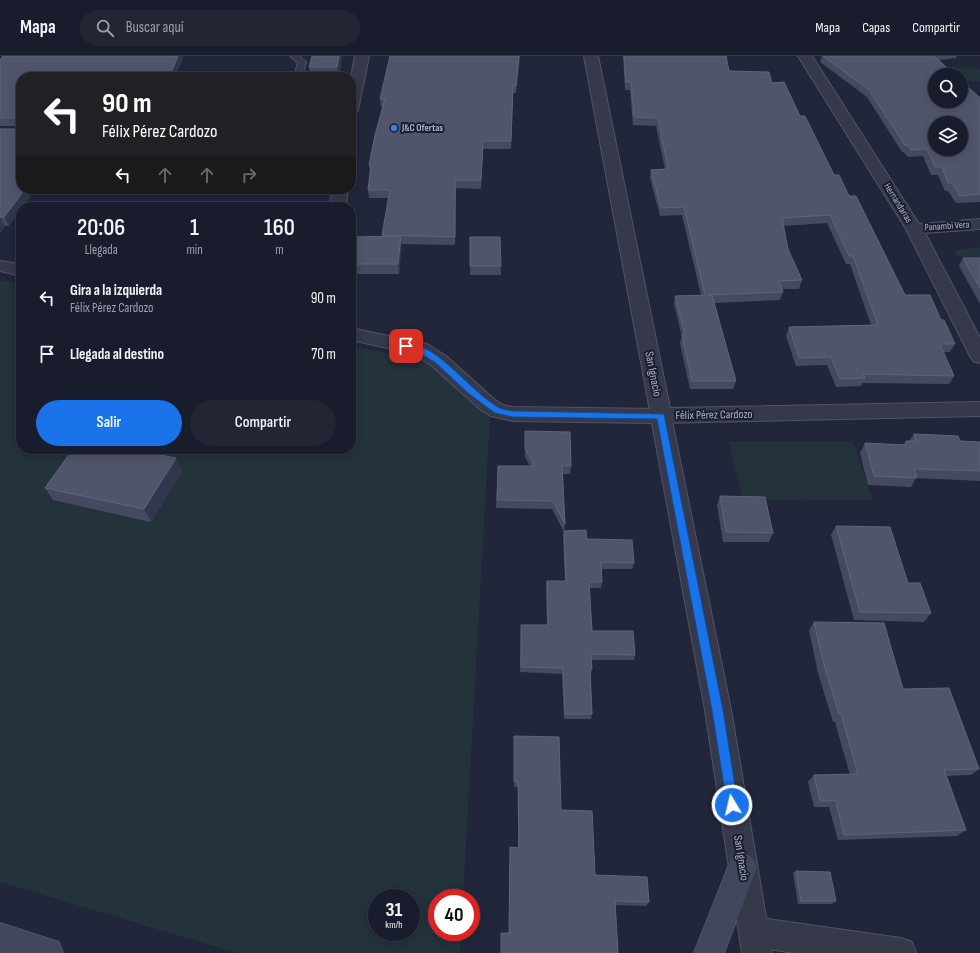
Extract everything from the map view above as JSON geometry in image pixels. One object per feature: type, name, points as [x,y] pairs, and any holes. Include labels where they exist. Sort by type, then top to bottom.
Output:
[{"type":"main road","points":[[709,953],[742,868]]},
{"type":"main road","points":[[0,938],[48,953]]},
{"type":"street","points":[[356,85],[362,56]]},
{"type":"street","name":"San Ignacio","points":[[591,56],[718,710],[742,868],[756,943]]},
{"type":"street","name":"Hernandarias","points":[[805,56],[914,229],[980,356]]},
{"type":"street","name":"Panambi Vera","points":[[914,229],[980,224]]},
{"type":"street","points":[[0,266],[16,269]]},
{"type":"street","name":"Félix Pérez Cardozo","points":[[356,335],[420,349],[439,361],[471,391],[498,411],[520,414],[661,416],[980,409]]},
{"type":"street","points":[[756,943],[901,953]]},
{"type":"lane","points":[[294,56],[302,62],[299,72]]},
{"type":"shaded area","points":[[953,66],[980,69],[980,81],[968,82],[968,68],[949,68]]},
{"type":"shaded area","points":[[968,83],[980,97],[980,103],[968,102]]},
{"type":"shaded area","points":[[980,247],[980,262],[954,255],[956,250]]},
{"type":"shaded area","points":[[0,280],[16,283],[16,454],[356,454],[356,347],[439,363],[490,417],[464,889],[428,889],[428,941],[461,941],[460,953],[236,953],[0,882]]},
{"type":"shaded area","points":[[729,442],[853,442],[873,500],[743,501]]},
{"type":"building","points":[[3,56],[178,56],[171,72],[16,72],[16,118],[0,118],[0,60]]},
{"type":"building","points":[[312,56],[339,56],[337,67],[309,67]]},
{"type":"building","points":[[390,56],[519,56],[516,86],[513,85],[511,141],[483,141],[481,180],[455,180],[455,237],[382,235],[390,190],[368,190],[371,165],[369,165],[375,135],[385,99],[380,99]]},
{"type":"building","points":[[624,56],[726,56],[729,71],[769,72],[772,83],[784,82],[800,116],[805,116],[834,175],[839,175],[849,196],[856,196],[905,295],[930,295],[941,320],[944,320],[955,344],[940,344],[954,376],[863,374],[865,378],[840,379],[831,357],[799,358],[789,327],[878,325],[853,256],[849,256],[830,215],[782,218],[788,249],[802,280],[779,281],[783,292],[707,295],[712,295],[736,381],[692,381],[682,335],[685,335],[675,296],[705,295],[684,207],[661,208],[651,170],[668,169],[658,118],[634,117],[631,82],[626,82]]},
{"type":"building","points":[[823,56],[934,56],[947,68],[928,68],[928,108],[968,108],[968,87],[980,98],[980,194],[960,196],[952,183],[948,183],[942,167],[935,167],[930,156],[968,156],[968,116],[928,116],[928,151],[927,149],[911,150],[908,145],[905,145],[869,90]]},
{"type":"building","points":[[0,129],[16,129],[16,149],[14,152],[16,152],[16,194],[21,194],[4,217],[0,218]]},
{"type":"building","points":[[401,236],[398,264],[356,264],[356,237]]},
{"type":"building","points":[[470,237],[500,237],[501,266],[470,266]]},
{"type":"building","points":[[963,258],[980,258],[980,288]]},
{"type":"building","points":[[525,431],[570,432],[571,466],[562,466],[565,524],[553,501],[497,500],[498,466],[535,466],[525,449]]},
{"type":"building","points":[[914,434],[958,436],[960,441],[980,442],[980,471],[914,469],[917,478],[874,476],[865,443],[907,445],[906,441],[916,441]]},
{"type":"building","points":[[69,454],[156,454],[176,458],[144,509],[45,488]]},
{"type":"building","points":[[720,496],[765,497],[773,533],[726,532]]},
{"type":"building","points":[[836,526],[890,527],[908,583],[920,583],[931,613],[860,612]]},
{"type":"building","points":[[586,530],[587,539],[632,540],[634,563],[601,562],[602,582],[589,582],[592,631],[633,631],[635,655],[591,654],[592,669],[590,669],[592,714],[565,714],[563,668],[521,667],[521,625],[548,625],[547,581],[566,581],[564,531]]},
{"type":"building","points":[[814,622],[884,623],[903,689],[949,688],[979,769],[944,770],[966,830],[844,835],[836,801],[820,801],[814,775],[858,774],[841,714],[839,714],[824,665]]},
{"type":"building","points":[[514,736],[559,737],[561,810],[592,811],[595,875],[647,877],[649,902],[615,901],[618,953],[501,953],[501,933],[509,933],[510,847],[519,848],[518,781],[514,781]]},
{"type":"building","points":[[796,871],[830,872],[836,901],[801,901]]},
{"type":"place","name":"J&C Ofertas","points":[[394,128]]},
{"type":"route","points":[[406,346],[420,349],[439,361],[471,391],[498,411],[513,414],[661,416],[718,710],[732,805]]}]
